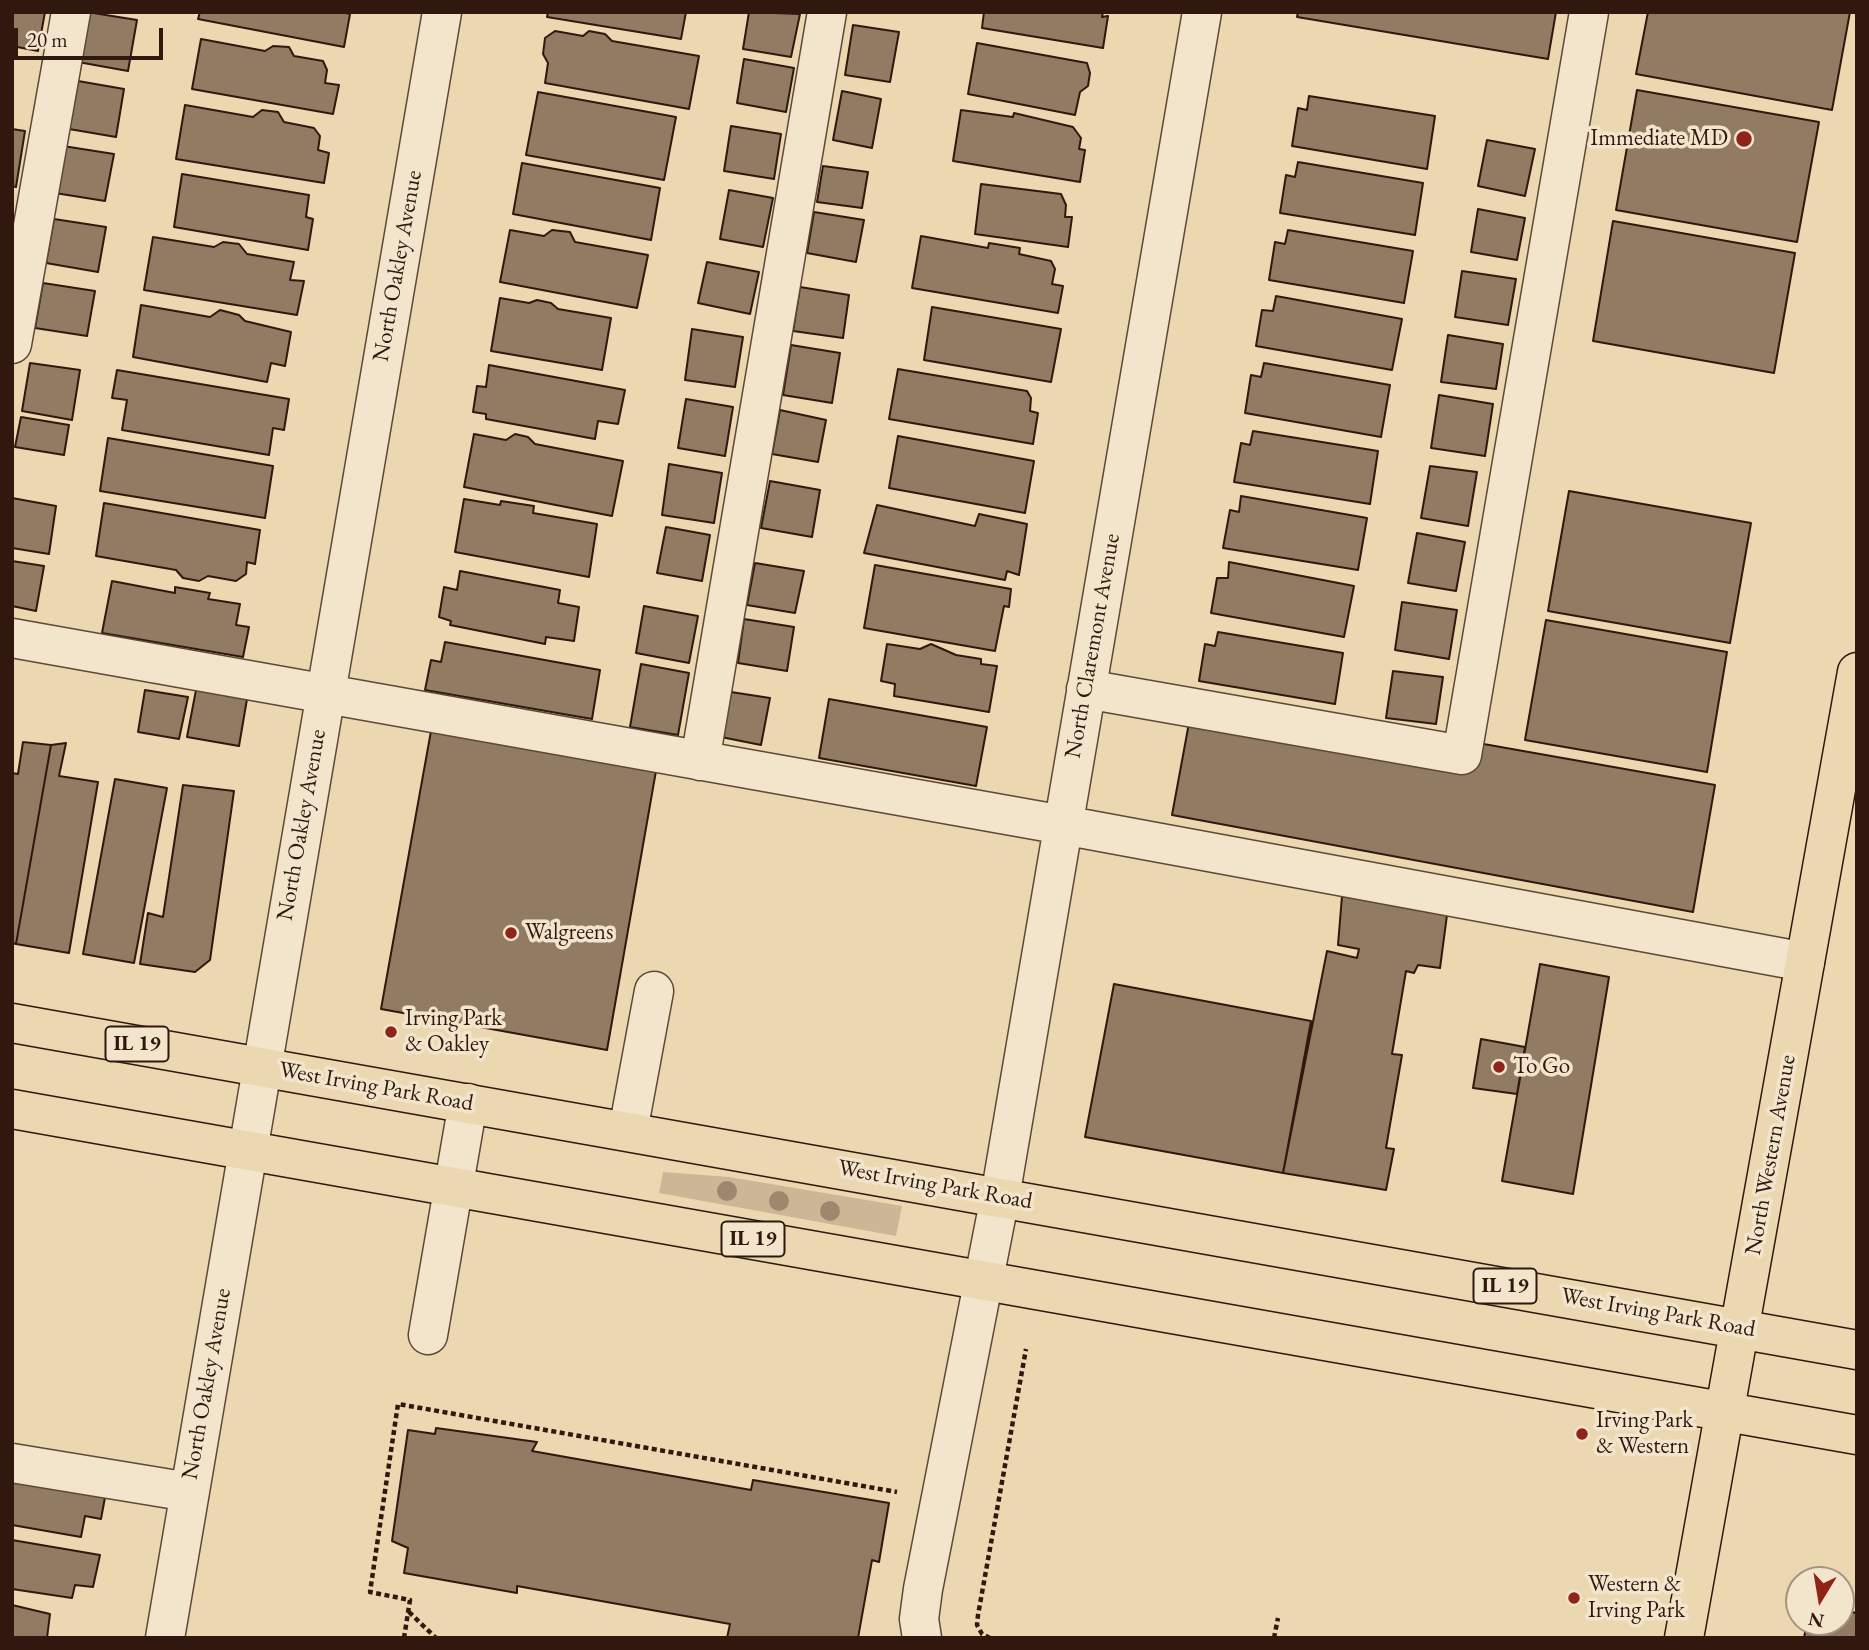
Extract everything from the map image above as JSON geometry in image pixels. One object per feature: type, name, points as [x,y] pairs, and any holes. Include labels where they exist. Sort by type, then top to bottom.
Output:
[{"type":"main road","name":"North Western Avenue","points":[[1684,1638],[1857,672]]},
{"type":"main road","name":"West Irving Park Road","points":[[12,1023],[1857,1349]]},
{"type":"main road","name":"IL 19","points":[[12,1109],[1857,1435]]},
{"type":"street","points":[[12,344],[71,12]]},
{"type":"street","name":"North Oakley Avenue","points":[[164,1638],[442,12]]},
{"type":"street","points":[[700,761],[827,12]]},
{"type":"street","name":"North Claremont Avenue","points":[[922,1638],[919,1619],[923,1589],[1000,1197],[1202,12]]},
{"type":"street","points":[[1086,689],[1462,755],[1589,12]]},
{"type":"street","points":[[12,638],[1063,825],[1805,962]]},
{"type":"street","points":[[628,1131],[654,990]]},
{"type":"street","points":[[428,1335],[468,1103]]},
{"type":"street","points":[[12,1463],[189,1492]]},
{"type":"path","points":[[990,1638],[982,1634],[977,1625],[978,1615],[1026,1349]]},
{"type":"path","points":[[404,1638],[410,1600],[370,1592],[398,1404],[904,1493]]},
{"type":"path","points":[[408,1612],[436,1638]]},
{"type":"path","points":[[1274,1638],[1278,1618]]},
{"type":"shaded area","points":[[663,1172],[729,1177],[902,1206],[896,1236],[659,1193]]},
{"type":"building","points":[[12,12],[45,12],[38,51],[12,46]]},
{"type":"building","points":[[87,12],[137,20],[128,71],[78,62]]},
{"type":"building","points":[[200,12],[350,14],[344,47],[198,19]]},
{"type":"building","points":[[548,12],[686,12],[681,39],[547,17]]},
{"type":"building","points":[[749,12],[800,14],[791,57],[743,49]]},
{"type":"building","points":[[984,12],[1103,12],[1102,17],[1108,16],[1103,48],[982,28]]},
{"type":"building","points":[[1298,12],[1556,12],[1548,59],[1297,17]]},
{"type":"building","points":[[1648,12],[1850,12],[1832,110],[1636,74]]},
{"type":"building","points":[[853,25],[899,32],[890,82],[845,75]]},
{"type":"building","points":[[555,31],[583,36],[589,31],[605,34],[612,41],[699,56],[689,109],[545,83],[548,63],[543,54],[545,38]]},
{"type":"building","points":[[201,39],[265,51],[273,46],[289,47],[294,56],[323,61],[327,70],[325,83],[339,85],[333,114],[192,89]]},
{"type":"building","points":[[977,43],[1087,63],[1090,73],[1088,86],[1080,92],[1075,115],[968,94]]},
{"type":"building","points":[[744,59],[794,68],[786,112],[737,103]]},
{"type":"building","points":[[78,81],[124,89],[116,137],[69,129]]},
{"type":"building","points":[[1637,90],[1819,122],[1797,242],[1616,210]]},
{"type":"building","points":[[842,91],[881,99],[872,148],[833,140]]},
{"type":"building","points":[[538,92],[676,117],[664,180],[526,155]]},
{"type":"building","points":[[1309,96],[1435,116],[1427,169],[1292,146],[1298,108],[1307,110]]},
{"type":"building","points":[[185,105],[253,117],[262,110],[278,112],[284,122],[314,128],[320,136],[318,150],[329,153],[324,183],[176,159]]},
{"type":"building","points":[[961,110],[1013,117],[1014,113],[1073,127],[1081,138],[1079,149],[1085,150],[1080,182],[953,161]]},
{"type":"building","points":[[731,126],[781,134],[774,179],[724,171]]},
{"type":"building","points":[[12,129],[25,131],[16,187],[12,186]]},
{"type":"building","points":[[1487,140],[1535,149],[1525,196],[1478,186]]},
{"type":"building","points":[[63,146],[114,154],[105,201],[55,193]]},
{"type":"building","points":[[1298,162],[1423,183],[1415,235],[1280,213],[1286,175],[1295,177]]},
{"type":"building","points":[[522,163],[660,188],[651,240],[513,214]]},
{"type":"building","points":[[823,166],[868,172],[862,208],[817,202]]},
{"type":"building","points":[[182,174],[309,195],[306,217],[313,219],[308,250],[174,227]]},
{"type":"building","points":[[981,184],[1061,194],[1066,205],[1065,217],[1072,217],[1068,247],[975,234]]},
{"type":"building","points":[[729,190],[773,198],[763,247],[720,239]]},
{"type":"building","points":[[1478,209],[1525,218],[1517,260],[1471,252]]},
{"type":"building","points":[[814,212],[864,220],[856,262],[807,253]]},
{"type":"building","points":[[54,219],[106,227],[98,272],[46,263]]},
{"type":"building","points":[[1613,221],[1795,253],[1774,373],[1593,341]]},
{"type":"building","points":[[510,230],[544,236],[552,230],[570,232],[575,242],[648,255],[637,308],[500,282]]},
{"type":"building","points":[[1288,230],[1413,251],[1404,303],[1269,280],[1275,242],[1285,244]]},
{"type":"building","points":[[921,236],[988,248],[989,243],[1020,248],[1019,254],[1051,261],[1055,269],[1052,284],[1063,286],[1058,313],[912,288]]},
{"type":"building","points":[[153,237],[214,247],[223,242],[239,244],[247,254],[294,262],[290,280],[304,281],[297,315],[144,290]]},
{"type":"building","points":[[707,262],[759,272],[750,314],[698,303]]},
{"type":"building","points":[[1462,271],[1516,279],[1508,325],[1455,317]]},
{"type":"building","points":[[43,283],[95,291],[87,336],[35,328]]},
{"type":"building","points":[[800,287],[849,295],[843,338],[793,331]]},
{"type":"building","points":[[1276,296],[1402,319],[1392,370],[1256,346],[1262,310],[1273,311]]},
{"type":"building","points":[[500,298],[529,303],[537,300],[551,303],[558,309],[611,318],[602,370],[491,351]]},
{"type":"building","points":[[141,305],[210,317],[220,310],[239,315],[245,321],[291,332],[285,366],[271,363],[267,382],[133,357]]},
{"type":"building","points":[[932,307],[1061,329],[1051,382],[924,360]]},
{"type":"building","points":[[692,329],[743,337],[735,387],[685,380]]},
{"type":"building","points":[[1448,335],[1503,344],[1496,389],[1441,382]]},
{"type":"building","points":[[791,345],[840,353],[832,403],[783,395]]},
{"type":"building","points":[[30,363],[80,370],[72,420],[22,411]]},
{"type":"building","points":[[1264,363],[1390,385],[1381,437],[1245,413],[1251,375],[1261,377]]},
{"type":"building","points":[[489,365],[625,390],[618,424],[598,421],[595,439],[486,419],[486,414],[473,412],[477,386],[486,387]]},
{"type":"building","points":[[898,369],[1027,391],[1031,398],[1030,411],[1038,413],[1033,444],[889,419]]},
{"type":"building","points":[[117,370],[289,399],[284,430],[273,428],[269,455],[122,430],[127,400],[112,398]]},
{"type":"building","points":[[1439,395],[1493,404],[1485,456],[1431,448]]},
{"type":"building","points":[[686,399],[733,407],[725,456],[678,448]]},
{"type":"building","points":[[780,410],[826,420],[818,462],[772,454]]},
{"type":"building","points":[[21,417],[69,425],[64,455],[15,447]]},
{"type":"building","points":[[1253,431],[1378,451],[1370,504],[1234,482],[1241,443],[1250,445]]},
{"type":"building","points":[[474,434],[506,440],[515,434],[528,437],[535,444],[623,461],[612,516],[464,487]]},
{"type":"building","points":[[898,436],[1034,461],[1025,513],[889,488]]},
{"type":"building","points":[[108,438],[273,466],[265,518],[100,491]]},
{"type":"building","points":[[669,464],[722,473],[714,523],[662,515]]},
{"type":"building","points":[[1430,466],[1477,472],[1468,526],[1421,518]]},
{"type":"building","points":[[770,481],[820,490],[812,537],[761,528]]},
{"type":"building","points":[[1569,491],[1751,523],[1730,643],[1548,611]]},
{"type":"building","points":[[1241,496],[1367,518],[1358,570],[1223,548],[1230,510],[1239,512]]},
{"type":"building","points":[[12,498],[56,506],[49,554],[12,548]]},
{"type":"building","points":[[464,499],[500,505],[501,501],[534,506],[533,513],[597,524],[589,577],[455,552]]},
{"type":"building","points":[[104,503],[260,530],[255,564],[247,562],[246,574],[236,581],[208,576],[199,581],[183,578],[176,570],[96,556]]},
{"type":"building","points":[[877,505],[975,526],[979,514],[1027,524],[1019,575],[1007,571],[1005,580],[864,553]]},
{"type":"building","points":[[666,527],[710,535],[702,581],[657,573]]},
{"type":"building","points":[[1417,533],[1465,542],[1456,591],[1408,583]]},
{"type":"building","points":[[12,561],[44,566],[36,611],[12,606]]},
{"type":"building","points":[[1229,562],[1354,586],[1344,637],[1211,613],[1217,578],[1228,578]]},
{"type":"building","points":[[755,563],[804,571],[795,613],[747,605]]},
{"type":"building","points":[[875,565],[1011,589],[1009,607],[1004,606],[995,651],[864,628]]},
{"type":"building","points":[[460,571],[560,590],[558,603],[579,607],[574,641],[546,637],[545,644],[450,625],[451,621],[439,617],[444,587],[457,590]]},
{"type":"building","points":[[112,581],[175,593],[175,587],[210,593],[208,599],[240,604],[236,625],[249,627],[243,657],[102,633]]},
{"type":"building","points":[[1402,602],[1457,610],[1449,659],[1395,650]]},
{"type":"building","points":[[644,606],[698,616],[689,663],[636,653]]},
{"type":"building","points":[[744,619],[794,627],[787,671],[738,663]]},
{"type":"building","points":[[1546,620],[1727,652],[1707,772],[1525,740]]},
{"type":"building","points":[[1218,632],[1343,653],[1335,704],[1199,681],[1205,644],[1215,646]]},
{"type":"building","points":[[445,642],[600,670],[592,719],[425,690],[431,660],[441,662]]},
{"type":"building","points":[[887,644],[920,649],[931,644],[956,655],[981,659],[981,664],[997,666],[989,712],[894,696],[895,684],[881,681]]},
{"type":"building","points":[[641,664],[689,673],[678,735],[630,727]]},
{"type":"building","points":[[1393,671],[1443,677],[1436,724],[1386,718]]},
{"type":"building","points":[[145,690],[188,697],[179,739],[138,732]]},
{"type":"building","points":[[196,690],[247,699],[239,746],[187,737]]},
{"type":"building","points":[[731,692],[770,698],[761,745],[721,737]]},
{"type":"building","points":[[829,699],[987,727],[976,786],[819,758]]},
{"type":"building","points":[[1191,712],[1478,743],[1715,785],[1693,912],[1172,815]]},
{"type":"building","name":"Walgreens","points":[[431,731],[656,771],[607,1050],[381,1009]]},
{"type":"building","points":[[23,742],[51,745],[16,944],[12,943],[12,773],[18,774]]},
{"type":"building","points":[[66,743],[59,776],[98,782],[69,953],[16,944],[51,745]]},
{"type":"building","points":[[115,779],[167,788],[134,963],[83,954]]},
{"type":"building","points":[[183,785],[234,791],[210,960],[195,972],[140,964],[148,913],[163,917]]},
{"type":"building","points":[[1342,896],[1447,915],[1440,968],[1418,965],[1414,973],[1406,971],[1392,1054],[1402,1055],[1386,1148],[1394,1149],[1386,1190],[1283,1173],[1327,951],[1357,958],[1359,949],[1338,945]]},
{"type":"building","points":[[1540,964],[1609,977],[1573,1194],[1502,1181]]},
{"type":"building","points":[[1114,984],[1311,1021],[1283,1173],[1085,1137]]},
{"type":"building","name":"To Go","points":[[1481,1039],[1525,1047],[1517,1094],[1473,1088]]},
{"type":"building","points":[[436,1428],[537,1442],[532,1451],[751,1490],[753,1480],[889,1503],[879,1562],[872,1560],[858,1638],[727,1638],[730,1624],[517,1586],[517,1593],[404,1573],[408,1548],[392,1541],[408,1430],[435,1434]]},
{"type":"building","points":[[12,1475],[106,1492],[101,1519],[85,1516],[81,1537],[12,1525]]},
{"type":"building","points":[[12,1540],[100,1555],[93,1587],[75,1585],[72,1598],[12,1589]]},
{"type":"building","points":[[12,1605],[50,1614],[47,1638],[12,1638]]},
{"type":"building","points":[[1857,1613],[1857,1638],[1804,1638],[1855,1636]]},
{"type":"place","name":"Immediate MD","points":[[1744,139]]},
{"type":"place","name":"Walgreens","points":[[511,933]]},
{"type":"place","name":"Irving Park & Oakley","points":[[391,1032]]},
{"type":"place","name":"To Go","points":[[1499,1067]]},
{"type":"place","name":"Irving Park & Western","points":[[1582,1434]]},
{"type":"place","name":"Western & Irving Park","points":[[1574,1598]]}]
